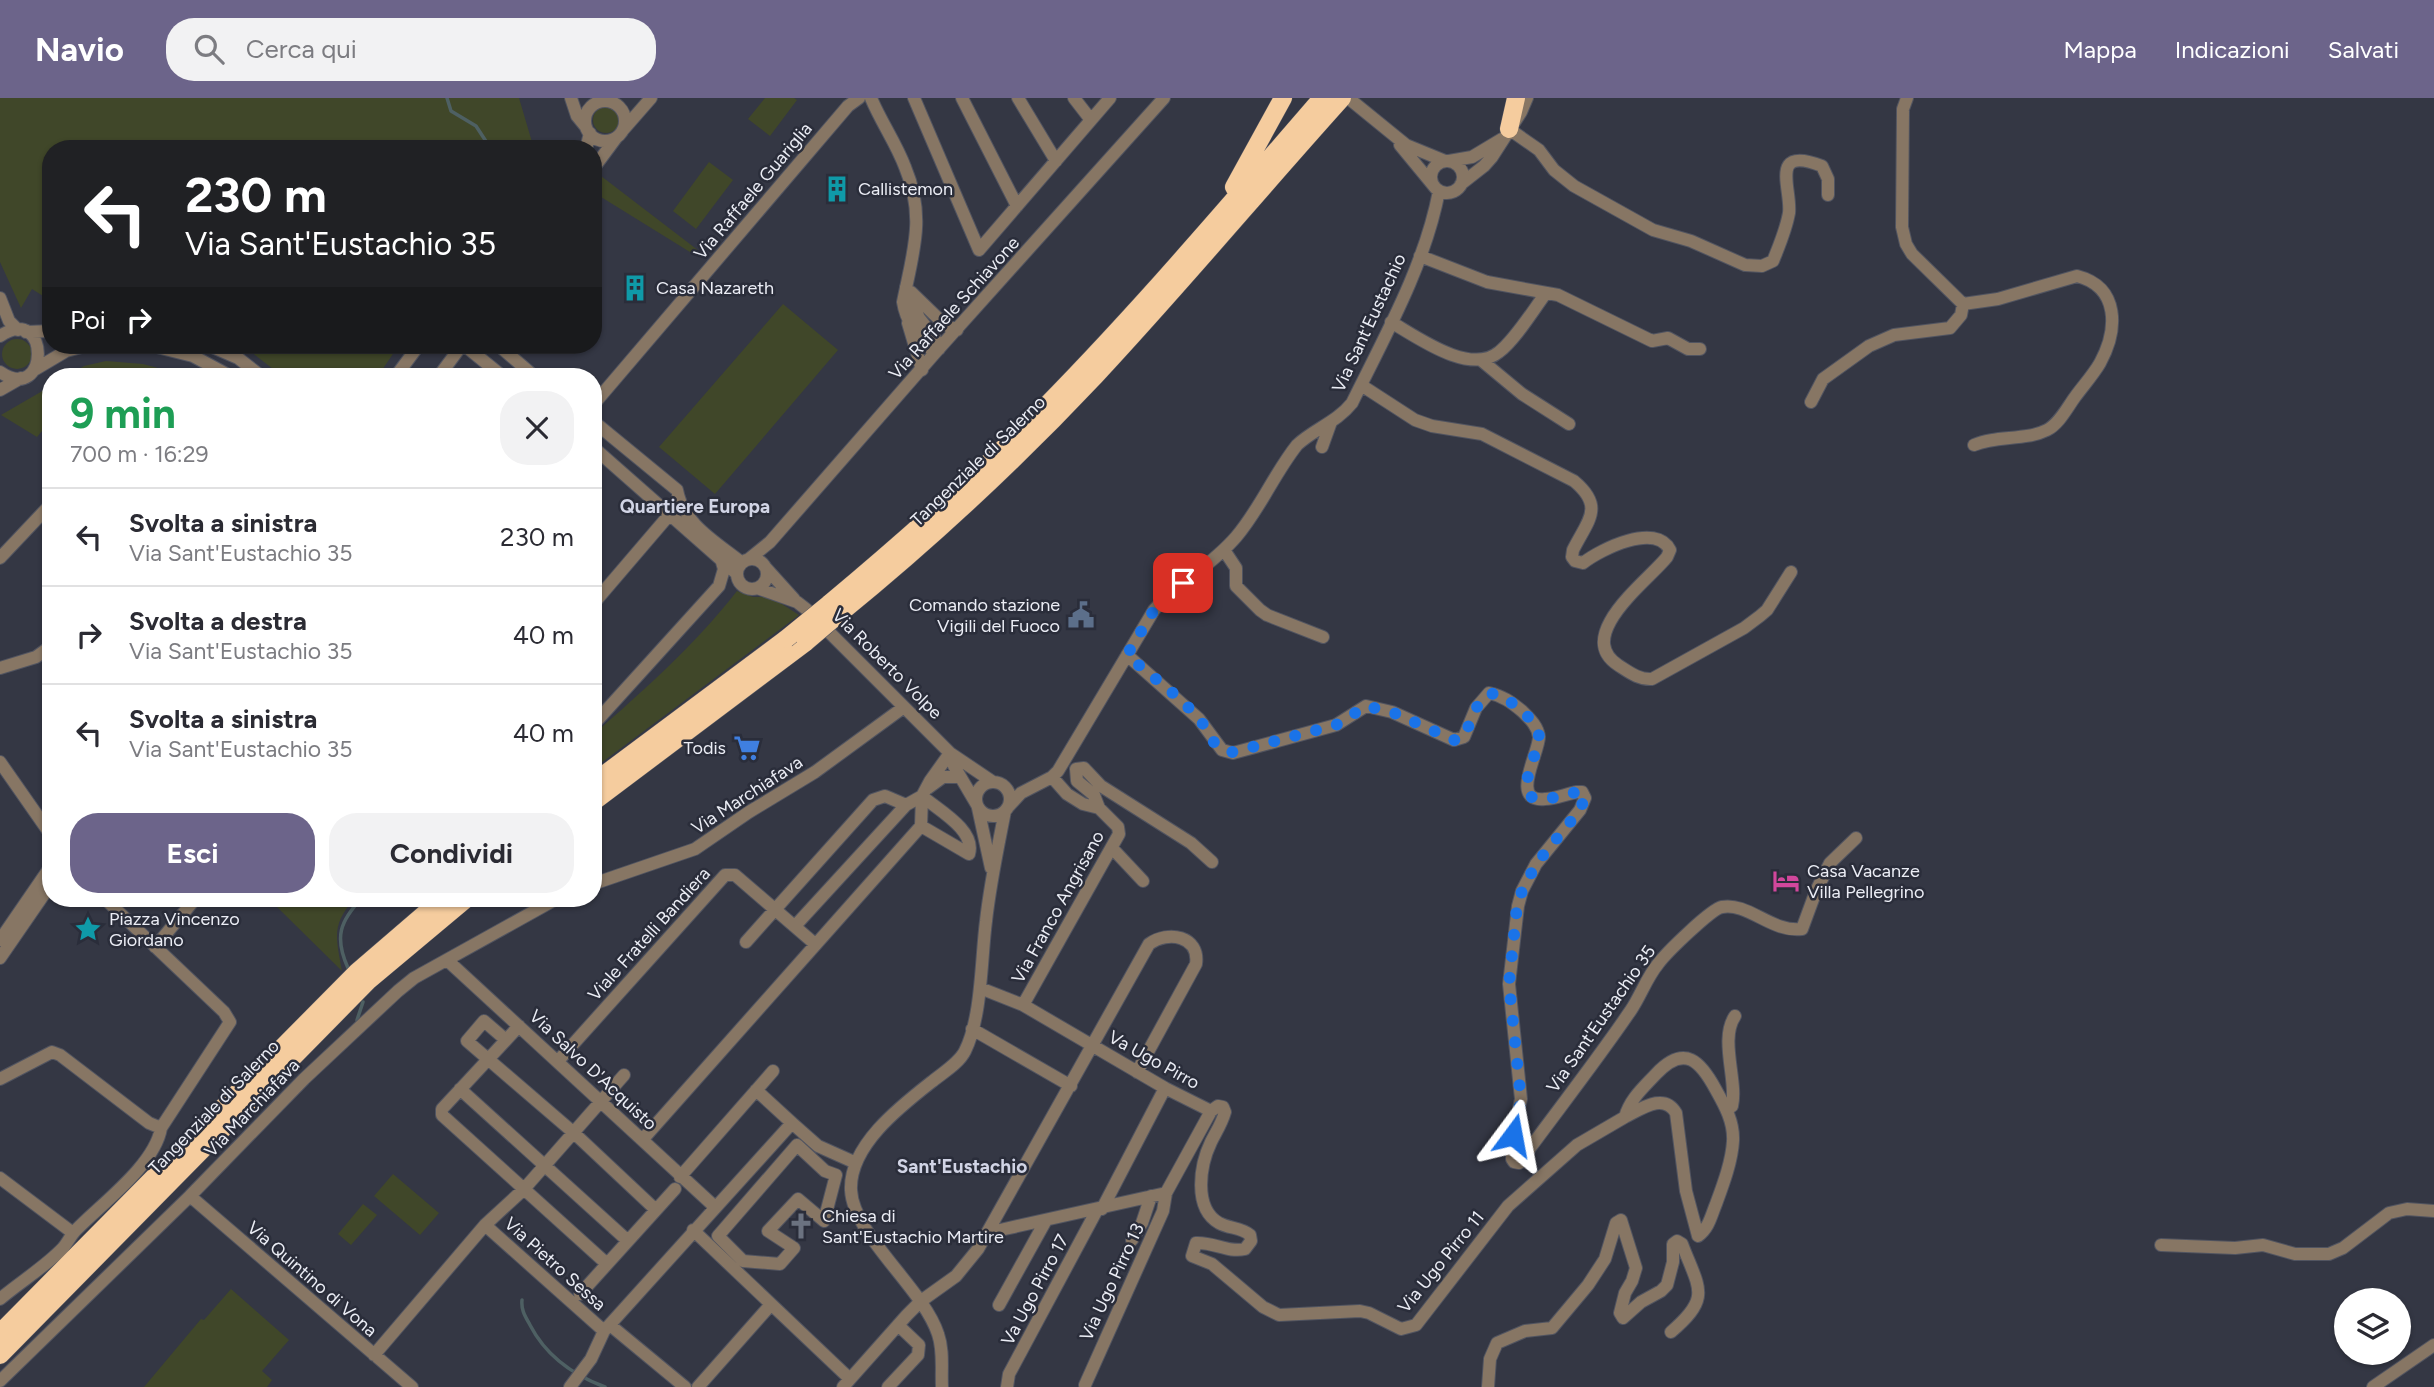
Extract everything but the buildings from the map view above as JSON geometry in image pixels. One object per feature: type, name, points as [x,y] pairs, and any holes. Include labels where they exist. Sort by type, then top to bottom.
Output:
[{"type":"highway","points":[[1191,248],[1238,180],[1283,98]]},
{"type":"highway","name":"Tangenziale di Salerno","points":[[602,776],[786,639],[834,609],[930,538],[1060,412],[1144,323],[1312,120],[1322,98]]},
{"type":"highway","points":[[1506,134],[1516,98]]},
{"type":"highway","name":"Tangenziale di Salerno","points":[[602,795],[806,642],[834,609],[1027,426],[1312,120],[1347,99]]},
{"type":"highway","name":"Tangenziale di Salerno","points":[[0,1334],[357,972],[433,907]]},
{"type":"highway","name":"Tangenziale di Salerno","points":[[0,1355],[369,980],[456,907]]},
{"type":"street","points":[[571,98],[577,116],[599,140],[619,134]]},
{"type":"street","points":[[602,157],[651,98]]},
{"type":"street","name":"Via Raffaele Guariglia","points":[[602,394],[848,106],[859,98]]},
{"type":"street","points":[[871,98],[905,166],[913,190],[917,237],[903,302],[922,370]]},
{"type":"street","points":[[914,98],[979,250],[1110,98]]},
{"type":"street","points":[[962,98],[1017,206]]},
{"type":"street","points":[[1017,98],[1056,161]]},
{"type":"street","points":[[1074,98],[1091,120]]},
{"type":"street","name":"Via Raffaele Schiavone","points":[[719,586],[770,542],[1164,98]]},
{"type":"street","name":"Via Sant'Eustachio","points":[[1433,219],[1457,188],[1484,166],[1521,112],[1527,98]]},
{"type":"street","points":[[1907,98],[1903,109],[1902,227],[1906,244],[1912,254],[1963,304],[1998,299],[2077,276],[2101,286],[2112,312],[2112,328],[2100,363],[2050,429],[1974,445]]},
{"type":"street","points":[[1347,99],[1396,139],[1413,149],[1457,165],[1462,172],[1457,188],[1447,193],[1437,189],[1396,139]]},
{"type":"street","points":[[587,140],[586,121],[595,100],[623,102],[624,115],[619,134]]},
{"type":"street","points":[[1437,189],[1431,179],[1433,169],[1447,161],[1472,157],[1506,134],[1539,150],[1554,170],[1595,199],[1653,230],[1677,236],[1745,265],[1762,266],[1773,261],[1789,212],[1784,177],[1788,168],[1793,163],[1809,161],[1822,166],[1828,179],[1828,195]]},
{"type":"street","name":"Via Sant'Eustachio","points":[[1052,777],[1154,610],[1224,550],[1242,529],[1284,461],[1297,445],[1308,434],[1331,422],[1348,408],[1420,256],[1433,219],[1437,189]]},
{"type":"street","points":[[1420,256],[1487,282],[1558,295],[1652,341],[1668,338],[1688,349],[1700,349]]},
{"type":"street","points":[[906,287],[945,325],[957,330]]},
{"type":"street","points":[[906,287],[919,318],[934,337],[937,351]]},
{"type":"street","points":[[1391,322],[1453,356],[1480,360],[1499,353],[1546,293]]},
{"type":"street","points":[[0,298],[9,321],[35,340],[39,351],[38,362],[28,374],[13,378],[0,372]]},
{"type":"street","points":[[1811,402],[1823,379],[1869,346],[1894,335],[1950,328],[1961,315],[1963,304]]},
{"type":"street","points":[[904,309],[909,322],[937,351]]},
{"type":"street","points":[[0,336],[9,331],[42,331]]},
{"type":"street","points":[[0,390],[61,354]]},
{"type":"street","points":[[185,354],[215,368]]},
{"type":"street","points":[[229,354],[251,368]]},
{"type":"street","points":[[445,368],[456,354]]},
{"type":"street","points":[[474,354],[492,368]]},
{"type":"street","points":[[508,354],[525,368]]},
{"type":"street","points":[[1480,360],[1513,388],[1569,424]]},
{"type":"street","points":[[1361,385],[1415,419],[1432,426],[1482,434],[1574,481],[1586,491],[1592,501],[1592,512],[1573,550],[1572,557],[1575,561],[1583,563],[1597,553],[1633,539],[1657,538],[1667,543],[1670,550],[1667,557],[1617,609],[1605,629],[1604,641],[1614,662],[1638,677],[1652,679],[1744,628],[1768,610],[1791,572]]},
{"type":"street","points":[[1322,447],[1331,422]]},
{"type":"street","points":[[602,429],[677,490],[685,515],[741,569],[745,588],[757,588],[766,580],[765,567],[755,559],[741,569]]},
{"type":"street","points":[[602,455],[721,559],[741,569]]},
{"type":"street","points":[[0,558],[42,514]]},
{"type":"street","points":[[602,593],[670,514]]},
{"type":"street","name":"Via Raffaele Schiavone","points":[[765,567],[770,542]]},
{"type":"street","points":[[1224,550],[1236,568],[1236,586],[1260,610],[1323,637]]},
{"type":"street","points":[[602,715],[719,586],[723,569],[721,559]]},
{"type":"street","name":"Via Roberto Volpe","points":[[765,567],[950,753],[997,783]]},
{"type":"street","name":"Via Roberto Volpe","points":[[757,588],[797,602]]},
{"type":"street","points":[[0,668],[42,653]]},
{"type":"street","name":"Via Sant'Eustachio 35","points":[[1127,655],[1199,719],[1222,751],[1233,752],[1336,725],[1366,706],[1392,712],[1454,740],[1464,737],[1476,708],[1489,693],[1508,700],[1535,725],[1539,735],[1526,785],[1530,794],[1536,799],[1544,800],[1577,792],[1582,792],[1585,797],[1580,810],[1536,864],[1517,906],[1509,984],[1521,1100],[1513,1135],[1511,1159],[1514,1162],[1524,1160],[1633,1007],[1658,964],[1695,927],[1718,908],[1733,906],[1775,926],[1802,929],[1830,863],[1856,838]]},
{"type":"street","name":"Via Marchiafava","points":[[602,881],[695,849],[709,841],[749,812],[815,772],[904,707]]},
{"type":"street","points":[[643,1139],[921,826],[925,792],[930,780],[950,753]]},
{"type":"street","name":"Via Roberto Volpe","points":[[950,753],[959,777],[978,807]]},
{"type":"street","points":[[0,762],[42,822]]},
{"type":"street","points":[[1099,808],[1094,795],[1077,780],[1076,769],[1084,768],[1101,786],[1191,843],[1212,862]]},
{"type":"street","points":[[794,926],[905,805],[943,777],[959,777]]},
{"type":"street","points":[[978,807],[989,816],[998,816],[1021,793],[1052,777]]},
{"type":"street","name":"Via Franco Angrisano","points":[[1023,1005],[1119,834],[1118,827],[1099,808],[1083,804],[1067,794],[1052,777]]},
{"type":"street","points":[[993,876],[976,800],[979,789],[997,783],[1035,785]]},
{"type":"street","points":[[942,1387],[938,1335],[921,1301],[868,1231],[857,1212],[851,1190],[862,1148],[903,1104],[956,1063],[965,1052],[980,988],[986,920],[1007,809],[1009,792],[997,783]]},
{"type":"street","points":[[921,826],[969,854],[970,846],[964,831],[925,792]]},
{"type":"street","points":[[746,942],[873,800],[885,796],[905,805]]},
{"type":"street","points":[[1112,848],[1143,881]]},
{"type":"street","name":"Viale Fratelli Bandiera","points":[[558,1062],[725,875],[735,875],[815,944]]},
{"type":"street","points":[[0,940],[42,879]]},
{"type":"street","points":[[0,958],[42,897]]},
{"type":"street","points":[[0,1299],[64,1247],[73,1233],[124,1185],[160,1138],[161,1128],[230,1022],[228,1016],[113,907]]},
{"type":"street","points":[[155,947],[188,907]]},
{"type":"street","name":"Via Marchiafava","points":[[0,1381],[190,1196],[304,1079],[398,991],[414,978],[542,907]]},
{"type":"street","points":[[693,1230],[846,1383],[921,1301],[956,1276],[985,1238],[1149,944],[1158,937],[1165,936],[1184,940],[1194,948],[1198,956],[1196,964],[1137,1072]]},
{"type":"street","name":"Via Salvo D'Acquisto","points":[[447,960],[643,1139],[678,1183],[715,1207]]},
{"type":"street","name":"Va Ugo Pirro","points":[[980,988],[1023,1005],[1165,1088],[1211,1111],[1166,1193]]},
{"type":"street","points":[[1727,1109],[1734,1100],[1730,1024],[1735,1016]]},
{"type":"street","points":[[506,1040],[484,1021],[467,1041],[574,1133],[656,1210]]},
{"type":"street","points":[[519,1026],[442,1109],[442,1115],[607,1264]]},
{"type":"street","points":[[972,1029],[1071,1086]]},
{"type":"street","points":[[0,1079],[52,1052],[60,1055],[149,1123],[161,1128]]},
{"type":"street","name":"Via Ugo Pirro 11","points":[[1211,1111],[1218,1106],[1223,1107],[1225,1112],[1205,1157],[1202,1174],[1205,1208],[1219,1223],[1245,1230],[1251,1241],[1245,1249],[1233,1251],[1205,1243],[1196,1244],[1192,1256],[1212,1264],[1263,1307],[1279,1315],[1360,1311],[1401,1329],[1409,1328],[1422,1318],[1508,1206],[1577,1145],[1625,1117],[1656,1103],[1665,1102],[1672,1106],[1676,1113],[1686,1191],[1698,1236],[1706,1230],[1723,1185],[1733,1141],[1727,1109],[1705,1069],[1689,1058],[1679,1059],[1660,1069],[1629,1102],[1625,1117]]},
{"type":"street","points":[[580,1294],[656,1210],[773,1071]]},
{"type":"street","name":"Via Pietro Sessa","points":[[624,1076],[524,1189],[485,1225],[607,1328],[685,1387]]},
{"type":"street","name":"Va Ugo Pirro 17","points":[[1007,1387],[1009,1374],[1165,1088]]},
{"type":"street","points":[[460,1089],[628,1241]]},
{"type":"street","points":[[756,1090],[818,1146],[856,1163]]},
{"type":"street","points":[[573,1386],[607,1328],[792,1123]]},
{"type":"street","points":[[797,1145],[825,1171],[836,1175],[824,1221],[798,1199],[768,1231],[794,1248],[780,1264],[743,1261],[718,1236],[797,1145]]},
{"type":"street","points":[[0,1178],[73,1233]]},
{"type":"street","points":[[985,1238],[1000,1230],[1166,1193]]},
{"type":"street","name":"Via Ugo Pirro 13","points":[[1084,1385],[1163,1211],[1166,1193]]},
{"type":"street","name":"Via Quintino di Vona","points":[[190,1196],[412,1387]]},
{"type":"street","points":[[1132,1240],[1142,1223],[1151,1196]]},
{"type":"street","points":[[1006,1201],[1018,1228]]},
{"type":"street","points":[[2161,1245],[2235,1248],[2263,1245],[2295,1254],[2329,1254],[2343,1248],[2389,1213],[2397,1210],[2434,1211]]},
{"type":"street","points":[[1488,1387],[1490,1359],[1497,1343],[1525,1331],[1552,1328],[1588,1285],[1605,1259],[1616,1223],[1621,1220],[1636,1268],[1625,1293],[1620,1313],[1623,1318],[1667,1285],[1671,1274],[1673,1244],[1677,1241],[1682,1244],[1698,1292],[1696,1307],[1691,1315],[1671,1332]]},
{"type":"street","points":[[999,1305],[1045,1222]]},
{"type":"street","points":[[374,1355],[485,1225]]},
{"type":"street","points":[[698,1387],[769,1307]]},
{"type":"street","points":[[888,1387],[918,1355],[919,1345],[898,1325]]},
{"type":"street","points":[[2373,1387],[2434,1345]]},
{"type":"green space","points":[[0,98],[519,98],[531,140],[42,140],[42,295],[32,289],[21,308],[0,262]]},
{"type":"green space","points":[[765,98],[797,100],[770,136],[748,119]]},
{"type":"green space","points":[[606,107],[615,111],[619,120],[615,129],[606,133],[597,129],[593,120],[597,111]]},
{"type":"green space","points":[[709,162],[733,180],[696,229],[673,211]]},
{"type":"green space","points":[[602,177],[699,251],[698,257],[602,198]]},
{"type":"green space","points":[[783,304],[838,350],[715,494],[659,447]]},
{"type":"green space","points":[[17,339],[28,343],[32,354],[28,365],[17,369],[6,365],[2,354],[6,343]]},
{"type":"green space","points":[[254,354],[393,354],[383,368],[272,368]]},
{"type":"green space","points":[[106,361],[158,368],[81,368]]},
{"type":"green space","points":[[42,391],[42,431],[37,437],[1,415]]},
{"type":"green space","points":[[737,591],[753,597],[771,597],[799,615],[602,762],[602,727],[650,684]]},
{"type":"green space","points":[[277,907],[347,907],[337,932],[342,971]]},
{"type":"green space","points":[[393,1174],[439,1213],[420,1235],[374,1196]]},
{"type":"green space","points":[[363,1204],[377,1215],[351,1245],[338,1234]]},
{"type":"green space","points":[[231,1289],[289,1340],[262,1371],[272,1380],[267,1387],[144,1387],[201,1319],[204,1320]]},
{"type":"waterway","points":[[447,98],[451,111],[476,126],[485,140]]},
{"type":"waterway","points":[[348,968],[340,938],[344,922],[355,907]]},
{"type":"waterway","points":[[357,1020],[363,1002]]},
{"type":"waterway","points":[[522,1300],[526,1319],[552,1355],[582,1377],[605,1387]]},
{"type":"place","name":"Callistemon","points":[[837,189]]},
{"type":"place","name":"Casa Nazareth","points":[[635,288]]},
{"type":"place","name":"Comando stazione Vigili del Fuoco","points":[[1081,615]]},
{"type":"place","name":"Todis","points":[[747,748]]},
{"type":"place","name":"Casa Vacanze Villa Pellegrino","points":[[1786,881]]},
{"type":"place","name":"Piazza Vincenzo Giordano","points":[[88,929]]},
{"type":"place","name":"Chiesa di Sant'Eustachio Martire","points":[[801,1226]]},
{"type":"district","name":"Quartiere Europa","points":[[695,506]]},
{"type":"district","name":"Sant'Eustachio","points":[[962,1166]]},
{"type":"route","points":[[1183,583],[1154,610],[1127,655],[1199,719],[1222,751],[1233,752],[1336,725],[1366,706],[1392,712],[1454,740],[1464,737],[1476,708],[1489,693],[1508,700],[1535,725],[1539,735],[1526,785],[1530,794],[1536,799],[1544,800],[1577,792],[1582,792],[1585,797],[1580,810],[1536,864],[1517,906],[1509,984],[1521,1100],[1513,1135]]}]
